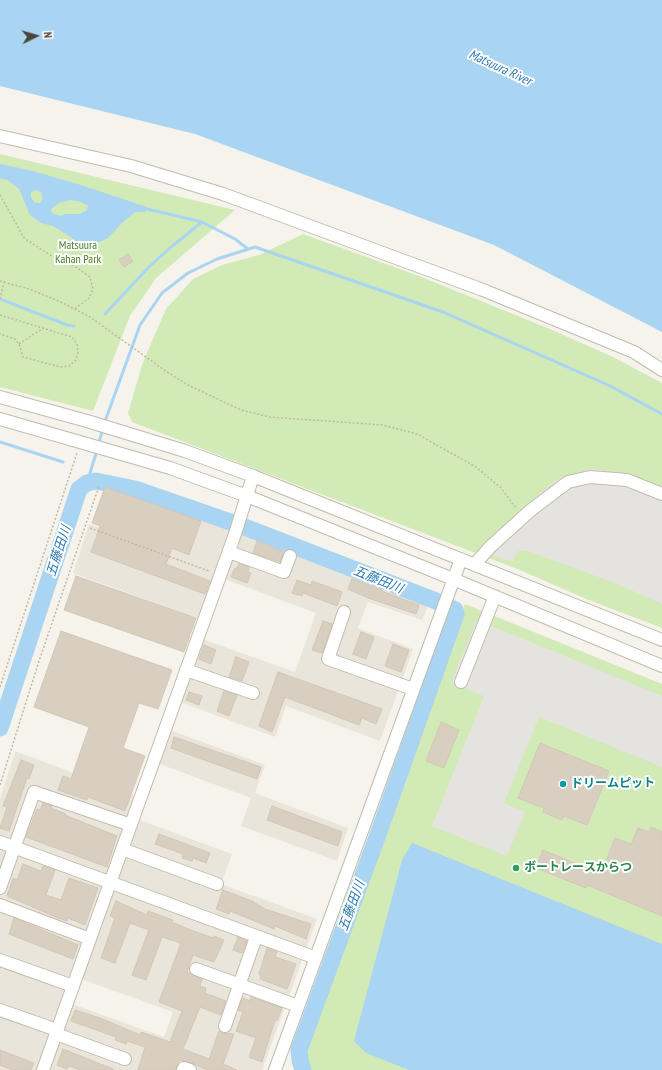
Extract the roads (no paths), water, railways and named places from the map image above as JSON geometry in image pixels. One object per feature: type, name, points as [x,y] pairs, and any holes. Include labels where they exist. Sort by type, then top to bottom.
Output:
[{"type":"street","points":[[0,136],[131,166],[223,194],[483,290],[634,352],[662,370]]},
{"type":"street","points":[[0,397],[87,421],[184,451],[253,476],[662,640]]},
{"type":"street","points":[[0,419],[170,468],[247,496],[495,596],[662,666]]},
{"type":"street","points":[[43,1070],[221,575],[253,476]]},
{"type":"street","points":[[475,564],[490,547],[568,482],[590,477],[627,480],[662,494]]},
{"type":"street","points":[[229,552],[284,572],[290,556]]},
{"type":"street","points":[[275,1070],[461,559]]},
{"type":"street","points":[[461,682],[495,596]]},
{"type":"street","points":[[344,612],[328,659],[413,689]]},
{"type":"street","points":[[186,670],[253,693]]},
{"type":"street","points":[[0,888],[34,792],[131,825]]},
{"type":"street","points":[[0,842],[15,846],[105,880],[110,884],[316,958]]},
{"type":"street","points":[[122,849],[217,884]]},
{"type":"street","points":[[0,905],[90,939]]},
{"type":"street","points":[[225,1026],[256,937]]},
{"type":"street","points":[[0,960],[73,986]]},
{"type":"street","points":[[196,969],[298,1006]]},
{"type":"street","points":[[0,1010],[125,1059]]},
{"type":"street","points":[[183,1070],[184,1068],[190,1070]]},
{"type":"water","name":"Matsuura River","points":[[0,0],[662,0],[662,332],[494,245],[195,134],[0,86]]},
{"type":"water","points":[[0,164],[29,170],[81,185],[147,207],[145,212],[135,212],[108,238],[91,246],[77,244],[71,237],[53,226],[41,223],[30,215],[19,189],[9,181],[0,178]],"holes":[[[37,190],[42,193],[42,200],[40,203],[35,203],[31,198],[31,192]],[[71,200],[81,202],[88,206],[87,210],[80,214],[65,214],[61,216],[52,213],[51,209],[59,203]]]},
{"type":"water","points":[[412,843],[662,944],[662,1070],[409,1070],[366,1053],[354,1041],[402,860]]},
{"type":"waterway","points":[[143,208],[202,222],[235,239],[248,249]]},
{"type":"waterway","points":[[105,314],[149,267],[202,222]]},
{"type":"waterway","points":[[104,424],[140,325],[162,293],[188,273],[217,259],[255,247],[443,312],[608,385],[662,414]]},
{"type":"waterway","points":[[0,299],[67,325],[74,326]]},
{"type":"waterway","points":[[98,445],[103,429]]},
{"type":"waterway","points":[[0,442],[63,462]]},
{"type":"waterway","points":[[87,483],[97,450]]},
{"type":"waterway","name":"五藤田川","points":[[0,728],[79,489],[87,483],[96,481],[135,489],[242,526],[436,601],[455,610],[456,614],[380,829],[299,1050],[303,1070]]},
{"type":"place","name":"ドリームピット","points":[[563,784]]},
{"type":"place","name":"ボートレースからつ","points":[[516,868]]},
{"type":"park label","name":"Matsuura Kahan Park","points":[[78,253]]}]
